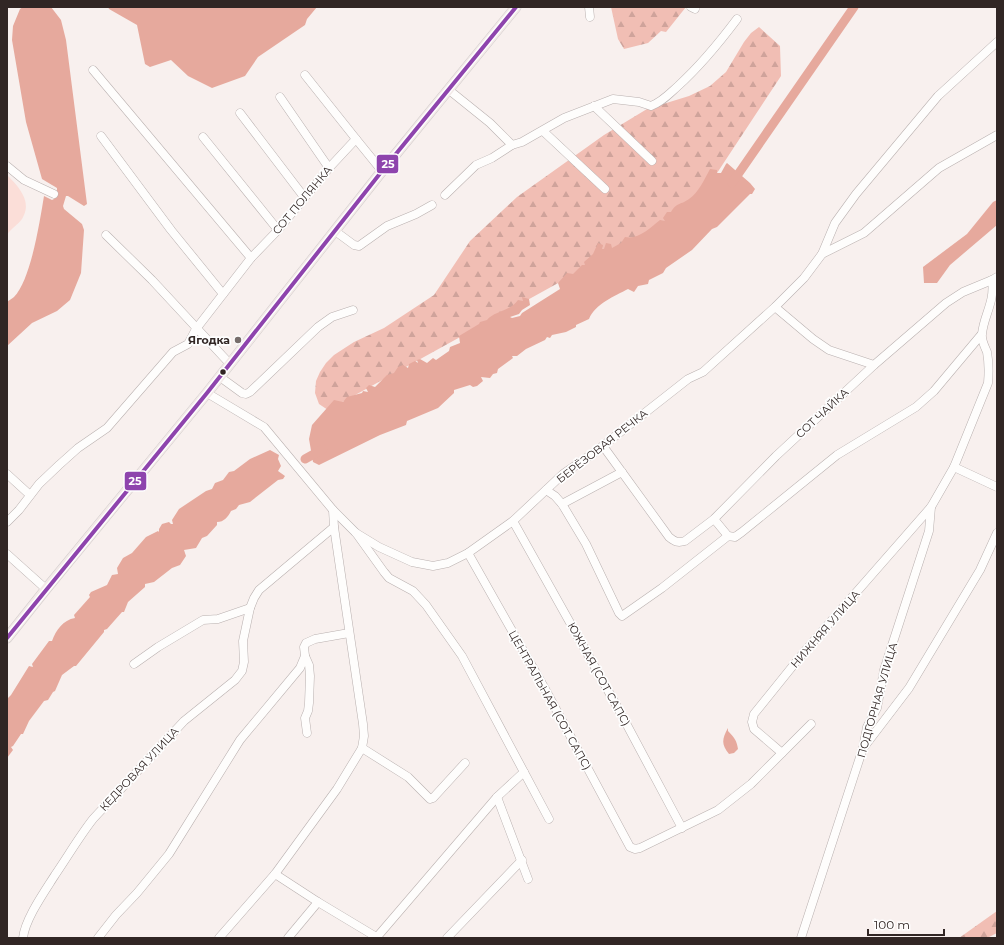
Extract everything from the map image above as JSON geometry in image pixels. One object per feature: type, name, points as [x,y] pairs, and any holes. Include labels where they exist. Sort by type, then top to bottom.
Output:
[{"type":"main road","points":[[7,638],[220,377],[382,171],[516,7]]},
{"type":"street","points":[[589,7],[590,17]]},
{"type":"street","points":[[444,195],[476,165],[492,158],[512,145],[522,142],[564,118],[613,99],[640,102],[651,106],[658,103],[684,81],[711,53],[737,19]]},
{"type":"street","points":[[822,254],[834,223],[856,194],[938,96],[997,42]]},
{"type":"street","points":[[93,70],[251,258]]},
{"type":"street","points":[[305,75],[382,171]]},
{"type":"street","points":[[449,90],[490,123],[512,145]]},
{"type":"street","points":[[280,97],[329,168]]},
{"type":"street","points":[[594,106],[652,161]]},
{"type":"street","points":[[240,113],[304,197]]},
{"type":"street","points":[[542,131],[605,189]]},
{"type":"street","points":[[822,254],[864,233],[939,168],[997,135]]},
{"type":"street","points":[[101,136],[171,230],[223,294]]},
{"type":"street","points":[[203,137],[278,230]]},
{"type":"street","name":"СОТ ПОЛЯНКА","points":[[7,522],[44,480],[78,448],[107,428],[173,352],[188,344],[196,329],[251,258],[278,230],[304,197],[356,139]]},
{"type":"street","points":[[7,166],[24,180],[54,194]]},
{"type":"street","points":[[335,231],[354,245],[359,246],[387,226],[416,214],[432,205]]},
{"type":"street","points":[[106,235],[157,286],[230,364]]},
{"type":"street","name":"БЕРЁЗОВАЯ РЕЧКА","points":[[356,534],[379,547],[412,562],[433,566],[448,562],[468,553],[513,521],[563,474],[603,446],[688,379],[703,372],[775,307],[804,278],[822,254]]},
{"type":"street","points":[[714,519],[728,536],[735,537],[837,455],[916,407],[934,391],[981,335],[993,298],[995,278]]},
{"type":"street","name":"СОТ ЧАЙКА","points":[[603,446],[669,537],[674,542],[680,543],[685,541],[714,519],[776,456],[874,365],[946,304],[963,292],[995,278]]},
{"type":"street","points":[[775,307],[812,339],[829,350],[874,365]]},
{"type":"street","points":[[220,377],[242,393],[246,394],[250,392],[318,327],[332,317],[352,310]]},
{"type":"street","points":[[932,507],[954,467],[988,383],[990,369],[981,335]]},
{"type":"street","points":[[207,393],[264,427],[333,510],[356,534],[384,572],[397,583],[413,591],[426,605],[462,656],[549,819]]},
{"type":"street","points":[[954,467],[997,487]]},
{"type":"street","points":[[562,504],[622,472]]},
{"type":"street","points":[[7,474],[30,495]]},
{"type":"street","points":[[546,490],[555,496],[562,504],[586,544],[619,613],[622,616],[662,588],[728,536]]},
{"type":"street","name":"ПОДГОРНАЯ УЛИЦА","points":[[801,938],[863,748],[867,727],[877,708],[884,670],[930,531],[932,507]]},
{"type":"street","name":"НИЖНЯЯ УЛИЦА","points":[[782,753],[754,729],[752,722],[754,714],[804,652],[932,507]]},
{"type":"street","points":[[219,938],[275,874],[337,789],[362,748],[364,736],[363,724],[334,527],[333,510]]},
{"type":"street","name":"ЮЖНАЯ (СОТ САПС)","points":[[513,521],[619,710],[682,828]]},
{"type":"street","name":"КЕДРОВАЯ УЛИЦА","points":[[23,938],[28,922],[43,895],[81,835],[93,819],[184,721],[235,680],[242,671],[244,662],[243,641],[250,608],[259,590],[334,527]]},
{"type":"street","points":[[863,748],[909,688],[980,570],[997,533]]},
{"type":"street","name":"ЦЕНТРАЛЬНАЯ (СОТ САПС)","points":[[468,553],[544,687],[630,847],[635,849],[640,848],[682,828]]},
{"type":"street","points":[[7,554],[46,589]]},
{"type":"street","points":[[134,664],[158,647],[203,620],[218,620],[250,608]]},
{"type":"street","points":[[98,938],[169,854],[240,740],[300,668],[306,643],[349,633]]},
{"type":"street","points":[[304,656],[309,665],[310,676],[309,703],[305,718],[307,733]]},
{"type":"street","points":[[682,828],[718,810],[752,784],[811,724]]},
{"type":"street","points":[[362,748],[408,778],[430,799],[433,798],[465,763]]},
{"type":"street","points":[[275,874],[374,937],[497,797],[524,772]]},
{"type":"street","points":[[497,797],[528,879]]},
{"type":"street","points":[[446,938],[522,860]]},
{"type":"street","points":[[288,938],[318,902]]},
{"type":"shaded area","points":[[23,7],[51,7],[61,20],[66,40],[87,204],[84,206],[66,196],[63,206],[64,209],[82,224],[84,230],[81,273],[70,300],[57,311],[32,323],[7,346],[7,302],[14,297],[20,289],[30,264],[44,196],[52,200],[54,199],[57,190],[57,188],[42,179],[26,122],[12,40],[13,26],[20,9]]},
{"type":"shaded area","points":[[108,7],[317,7],[307,19],[305,25],[258,57],[245,76],[212,88],[188,76],[171,60],[150,67],[145,64],[137,25]]},
{"type":"shaded area","points":[[727,163],[755,189],[752,194],[750,194],[717,227],[712,229],[692,250],[666,268],[663,273],[649,280],[648,284],[638,286],[634,292],[628,289],[606,301],[596,309],[589,319],[576,325],[576,327],[566,332],[552,335],[550,338],[547,337],[545,340],[526,349],[517,356],[512,356],[513,358],[498,369],[497,373],[493,374],[490,378],[481,377],[483,381],[477,386],[473,387],[470,385],[454,390],[454,393],[438,408],[407,421],[406,425],[380,435],[319,465],[313,462],[309,439],[312,425],[334,400],[343,402],[347,397],[362,393],[363,391],[368,392],[366,388],[369,385],[375,387],[387,375],[394,373],[398,367],[403,365],[408,368],[409,364],[415,361],[418,363],[417,360],[420,359],[427,363],[433,358],[436,360],[449,351],[450,347],[460,343],[459,336],[480,322],[487,320],[515,304],[518,300],[523,301],[522,297],[529,299],[530,305],[519,314],[510,317],[520,316],[522,313],[560,289],[558,283],[567,273],[573,274],[582,265],[585,265],[584,262],[593,254],[598,243],[603,245],[602,249],[604,249],[606,243],[611,244],[612,248],[621,243],[625,237],[635,237],[648,230],[660,220],[665,221],[663,218],[667,212],[671,212],[677,205],[686,201],[696,193],[710,169],[717,170],[717,173],[721,173]]},
{"type":"shaded area","points":[[7,175],[23,195],[26,207],[22,219],[10,230],[7,235]]},
{"type":"shaded area","points":[[997,200],[997,225],[950,265],[937,283],[924,283],[923,267],[967,234],[993,202]]},
{"type":"shaded area","points":[[270,450],[279,455],[278,459],[281,466],[278,471],[285,476],[283,479],[278,480],[250,502],[239,505],[236,509],[231,511],[226,519],[217,522],[217,525],[207,536],[202,538],[196,548],[184,550],[186,556],[180,565],[172,568],[154,582],[145,584],[145,587],[128,602],[124,612],[122,612],[107,629],[104,630],[104,632],[76,666],[62,675],[55,691],[48,700],[44,701],[29,721],[23,734],[21,734],[11,747],[13,750],[7,758],[7,699],[29,666],[33,667],[32,664],[49,641],[52,641],[60,626],[75,618],[74,615],[90,597],[89,595],[91,592],[107,585],[112,575],[118,574],[117,568],[123,558],[132,553],[146,537],[158,531],[159,532],[162,524],[169,522],[173,524],[172,520],[179,509],[206,491],[212,489],[215,483],[223,480],[229,472],[234,471],[250,459]]},
{"type":"shaded area","points":[[728,728],[728,731],[736,741],[738,749],[734,753],[729,754],[723,741],[724,735]]},
{"type":"green space","points":[[611,7],[686,7],[666,32],[661,31],[648,43],[624,49],[618,39]]},
{"type":"green space","points":[[759,27],[780,46],[781,76],[694,208],[328,410],[319,404],[315,393],[316,381],[326,363],[334,355],[354,342],[384,328],[434,295],[470,241],[517,197],[604,135],[647,109],[689,96],[710,86],[726,72],[744,42],[751,33]]},
{"type":"green space","points":[[997,911],[997,933],[987,938],[959,938]]},
{"type":"waterway","points":[[732,183],[854,7]]},
{"type":"waterway","points":[[305,459],[323,449]]},
{"type":"transit line","name":"25","points":[[7,638],[207,393],[382,171],[516,7]]},
{"type":"place","name":"Ягодка","points":[[238,340]]}]
